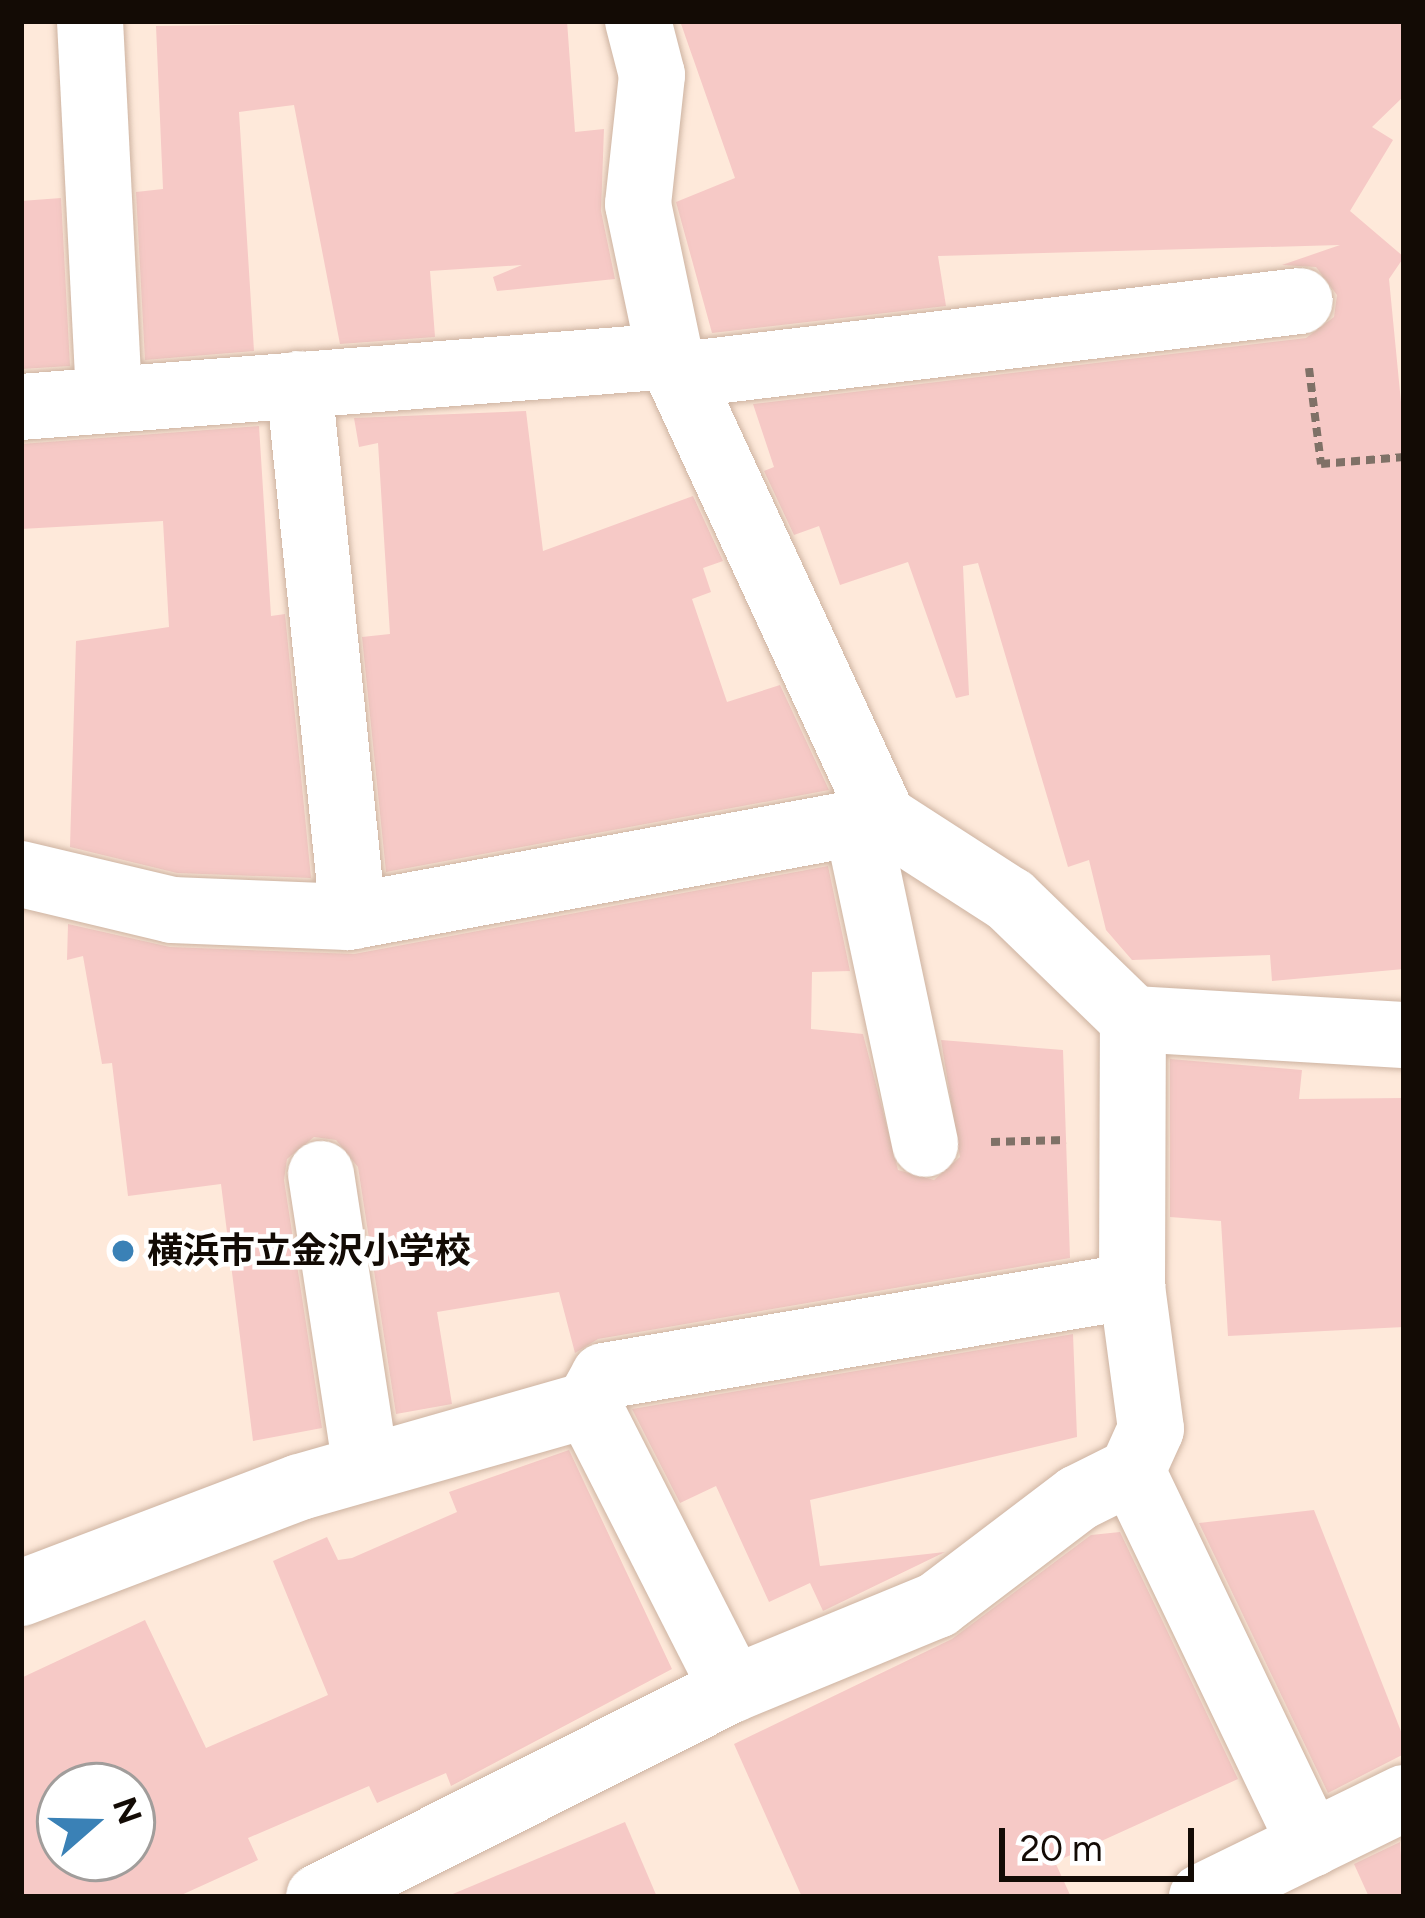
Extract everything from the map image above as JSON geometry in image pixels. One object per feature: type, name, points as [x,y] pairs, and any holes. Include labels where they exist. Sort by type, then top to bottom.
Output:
[{"type":"street","points":[[90,21],[109,398]]},
{"type":"street","points":[[638,21],[652,75],[638,204],[675,366],[870,820],[925,1144]]},
{"type":"street","points":[[21,407],[298,385],[675,366],[1300,301]]},
{"type":"street","points":[[298,385],[353,916]]},
{"type":"street","points":[[21,874],[172,910],[353,916],[870,820],[1010,900],[1132,1019],[1404,1035]]},
{"type":"street","points":[[319,1897],[733,1689],[937,1605],[1078,1498],[1132,1471],[1151,1430],[1132,1286],[1132,1019]]},
{"type":"street","points":[[321,1174],[365,1467]]},
{"type":"street","points":[[21,1592],[365,1467],[588,1406],[604,1376],[1132,1286]]},
{"type":"street","points":[[588,1406],[733,1689]]},
{"type":"street","points":[[1132,1471],[1311,1844]]},
{"type":"street","points":[[1202,1897],[1404,1798]]},
{"type":"path","points":[[1300,301],[1321,464],[1404,457]]},
{"type":"path","points":[[925,1144],[1133,1138]]},
{"type":"building","points":[[567,21],[575,132],[604,129],[601,211],[615,279],[497,291],[493,277],[522,265],[430,271],[435,337],[340,344],[294,105],[239,112],[254,351],[145,360],[136,192],[163,189],[156,26]]},
{"type":"building","points":[[680,21],[1404,21],[1404,96],[1372,127],[1393,140],[1350,211],[1404,257],[1389,279],[1404,433],[1404,969],[1272,981],[1270,955],[1132,960],[1106,930],[1089,860],[1068,867],[978,563],[963,566],[969,695],[956,698],[908,562],[840,585],[819,526],[794,535],[764,471],[774,467],[753,404],[1306,338],[1334,317],[1337,295],[1316,267],[1282,265],[1340,245],[938,256],[946,306],[712,333],[676,202],[735,178]]},
{"type":"building","points":[[61,198],[70,366],[21,369],[21,201]]},
{"type":"building","points":[[526,411],[543,551],[693,496],[723,561],[703,568],[711,592],[692,599],[727,702],[780,685],[829,790],[386,872],[362,637],[390,634],[378,443],[359,447],[354,418]]},
{"type":"building","points":[[259,426],[271,616],[285,614],[311,878],[177,873],[70,847],[76,641],[169,627],[163,521],[21,529],[21,444]]},
{"type":"building","points":[[828,866],[850,971],[812,972],[811,1029],[863,1034],[898,1170],[934,1180],[960,1157],[941,1040],[1063,1050],[1070,1258],[598,1339],[575,1353],[559,1292],[437,1312],[452,1404],[396,1414],[358,1167],[336,1140],[314,1137],[287,1159],[284,1180],[322,1428],[253,1441],[221,1184],[128,1196],[112,1063],[102,1064],[83,956],[67,960],[68,924],[170,947],[354,954]]},
{"type":"building","points":[[1170,1059],[1302,1070],[1299,1099],[1404,1098],[1404,1327],[1228,1336],[1221,1221],[1170,1217]]},
{"type":"building","points":[[1073,1334],[1077,1437],[810,1500],[820,1566],[945,1552],[823,1611],[810,1583],[769,1602],[716,1486],[680,1503],[632,1409]]},
{"type":"building","points":[[569,1450],[672,1669],[451,1786],[446,1773],[377,1803],[369,1786],[248,1838],[258,1860],[177,1897],[21,1897],[21,1678],[145,1620],[206,1748],[328,1695],[273,1561],[327,1537],[338,1560],[352,1558],[457,1512],[449,1492]]},
{"type":"building","points":[[1314,1510],[1404,1739],[1404,1754],[1328,1793],[1199,1523]]},
{"type":"building","points":[[1120,1532],[1238,1779],[1055,1862],[1071,1897],[802,1897],[734,1744],[952,1639],[1091,1535]]},
{"type":"building","points":[[625,1822],[657,1897],[448,1897],[448,1896]]},
{"type":"building","points":[[1400,1842],[1404,1897],[1369,1897],[1354,1864]]},
{"type":"place","name":"横浜市立金沢小学校","points":[[123,1251]]}]
